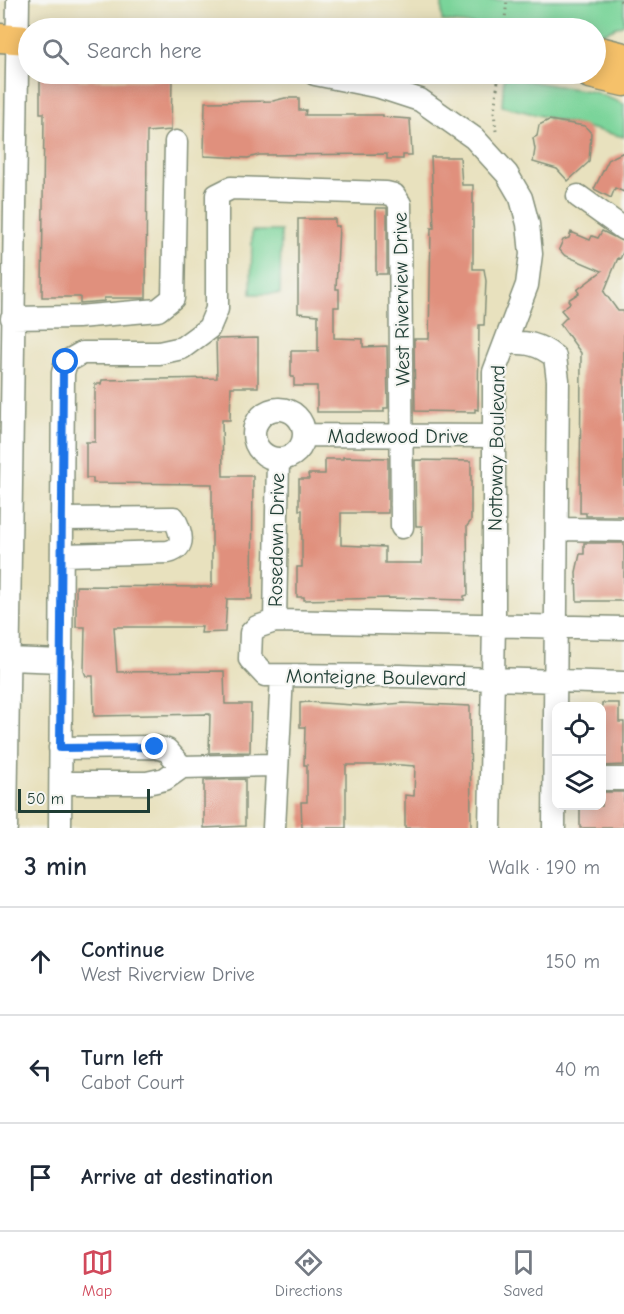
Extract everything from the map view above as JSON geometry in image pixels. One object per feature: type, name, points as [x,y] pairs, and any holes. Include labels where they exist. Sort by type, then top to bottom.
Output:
[{"type":"main road","points":[[606,52],[624,57]]},
{"type":"main road","points":[[606,78],[624,82]]},
{"type":"street","points":[[6,828],[8,659],[5,576],[6,410],[12,318],[7,111],[18,38],[18,0]]},
{"type":"street","points":[[365,84],[420,100],[474,138],[507,174],[521,198],[528,224],[531,254],[526,285],[507,343]]},
{"type":"street","points":[[12,318],[78,317],[158,310],[173,298],[176,142]]},
{"type":"street","name":"West Riverview Drive","points":[[60,828],[64,555],[63,373],[66,362],[82,353],[159,353],[182,348],[209,328],[217,309],[216,205],[218,195],[231,188],[394,195],[400,204],[403,436]]},
{"type":"street","points":[[578,196],[624,229]]},
{"type":"street","name":"Nottoway Boulevard","points":[[490,828],[494,624],[494,372],[499,354],[507,343],[530,342],[555,357],[558,380],[554,756]]},
{"type":"street","points":[[286,410],[299,419],[304,435],[296,453],[278,459],[262,453],[257,446],[254,430],[262,415],[269,411],[286,410]]},
{"type":"street","name":"Madewood Drive","points":[[304,435],[493,436]]},
{"type":"street","points":[[402,527],[403,436]]},
{"type":"street","name":"Rosedown Drive","points":[[275,621],[278,459]]},
{"type":"street","points":[[63,519],[174,518],[181,532],[181,543],[176,550],[168,552],[64,555]]},
{"type":"street","points":[[557,529],[624,530]]},
{"type":"street","name":"Monteigne Boulevard","points":[[624,628],[275,621],[257,627],[250,633],[250,659],[265,675],[493,678],[624,683]]},
{"type":"street","points":[[8,659],[62,661]]},
{"type":"street","points":[[274,828],[282,676]]},
{"type":"street","points":[[60,752],[155,747],[167,750],[182,767]]},
{"type":"street","points":[[61,783],[147,783],[165,779],[182,767],[276,765]]},
{"type":"street","points":[[606,779],[624,779]]},
{"type":"street","name":"Nottoway Boulevard","points":[[554,810],[554,828]]},
{"type":"path","points":[[505,18],[507,0]]},
{"type":"path","points":[[620,0],[624,4]]},
{"type":"path","points":[[496,104],[498,84]]},
{"type":"green space","points":[[442,0],[624,0],[624,24],[606,32],[606,18],[442,18]]},
{"type":"green space","points":[[504,84],[546,84],[594,92],[624,104],[624,137],[502,106]]},
{"type":"green space","points":[[252,231],[281,231],[280,294],[251,294]]},
{"type":"building","points":[[40,84],[172,84],[171,130],[147,132],[146,298],[104,298],[104,301],[80,303],[80,297],[42,297],[44,113],[40,113]]},
{"type":"building","points":[[299,98],[299,110],[306,110],[305,115],[383,115],[383,117],[410,119],[412,155],[403,155],[403,159],[387,159],[387,154],[259,155],[248,158],[204,156],[205,102],[273,101]]},
{"type":"building","points":[[549,120],[585,126],[591,133],[589,162],[568,181],[557,169],[533,162],[535,149],[533,138],[537,136],[539,125]]},
{"type":"building","points":[[624,152],[624,192],[615,188],[611,198],[594,189],[609,159]]},
{"type":"building","points":[[431,157],[460,157],[462,185],[473,185],[473,269],[484,269],[486,281],[484,325],[479,325],[478,410],[475,409],[475,412],[415,411],[414,339],[429,339],[431,228],[434,228]]},
{"type":"building","points":[[376,208],[387,208],[387,274],[376,274]]},
{"type":"building","points":[[298,219],[335,219],[335,226],[339,226],[336,289],[339,289],[339,307],[334,307],[334,338],[363,339],[363,347],[387,346],[388,408],[384,408],[384,412],[317,412],[317,386],[294,386],[294,377],[291,377],[291,351],[318,351],[318,315],[298,313]]},
{"type":"building","points":[[602,231],[624,242],[624,250],[620,259],[618,258],[604,292],[618,311],[624,311],[624,516],[586,516],[586,513],[580,513],[581,353],[560,324],[567,317],[561,310],[570,303],[568,300],[579,293],[577,290],[602,271],[564,255],[559,249],[563,240],[569,238],[571,232],[590,240],[592,236],[598,238]]},
{"type":"building","points":[[258,338],[258,387],[231,387],[230,420],[222,420],[223,476],[253,476],[252,599],[227,599],[225,632],[201,633],[202,627],[114,627],[117,672],[224,671],[225,704],[251,704],[250,752],[209,753],[210,714],[94,716],[93,676],[86,676],[84,671],[85,627],[76,627],[76,586],[212,587],[212,484],[93,483],[93,478],[86,478],[86,442],[95,442],[95,384],[101,384],[102,380],[217,378],[216,339]]},
{"type":"building","points":[[343,457],[388,458],[388,513],[341,513],[341,545],[385,547],[385,563],[422,563],[422,526],[416,526],[415,460],[471,461],[471,521],[467,526],[468,595],[464,596],[464,600],[390,598],[304,600],[304,597],[297,597],[297,567],[302,567],[302,510],[299,510],[299,479],[309,479],[308,474],[325,474],[325,459],[343,459]]},
{"type":"building","points":[[584,543],[624,543],[624,601],[577,601],[576,572],[580,554],[584,554]]},
{"type":"building","points":[[300,703],[368,706],[403,703],[470,706],[471,828],[405,828],[405,795],[414,796],[415,766],[346,765],[346,828],[302,828],[301,802],[307,802],[307,765],[304,765],[305,727],[300,727]]},
{"type":"building","points":[[606,703],[619,703],[619,722],[624,722],[624,765],[606,766]]},
{"type":"building","points":[[245,779],[245,826],[204,828],[204,780]]},
{"type":"building","points":[[606,792],[624,792],[624,828],[580,828],[580,810],[606,810]]},
{"type":"route","points":[[66,362],[63,373],[64,555],[60,748],[155,747]]}]
